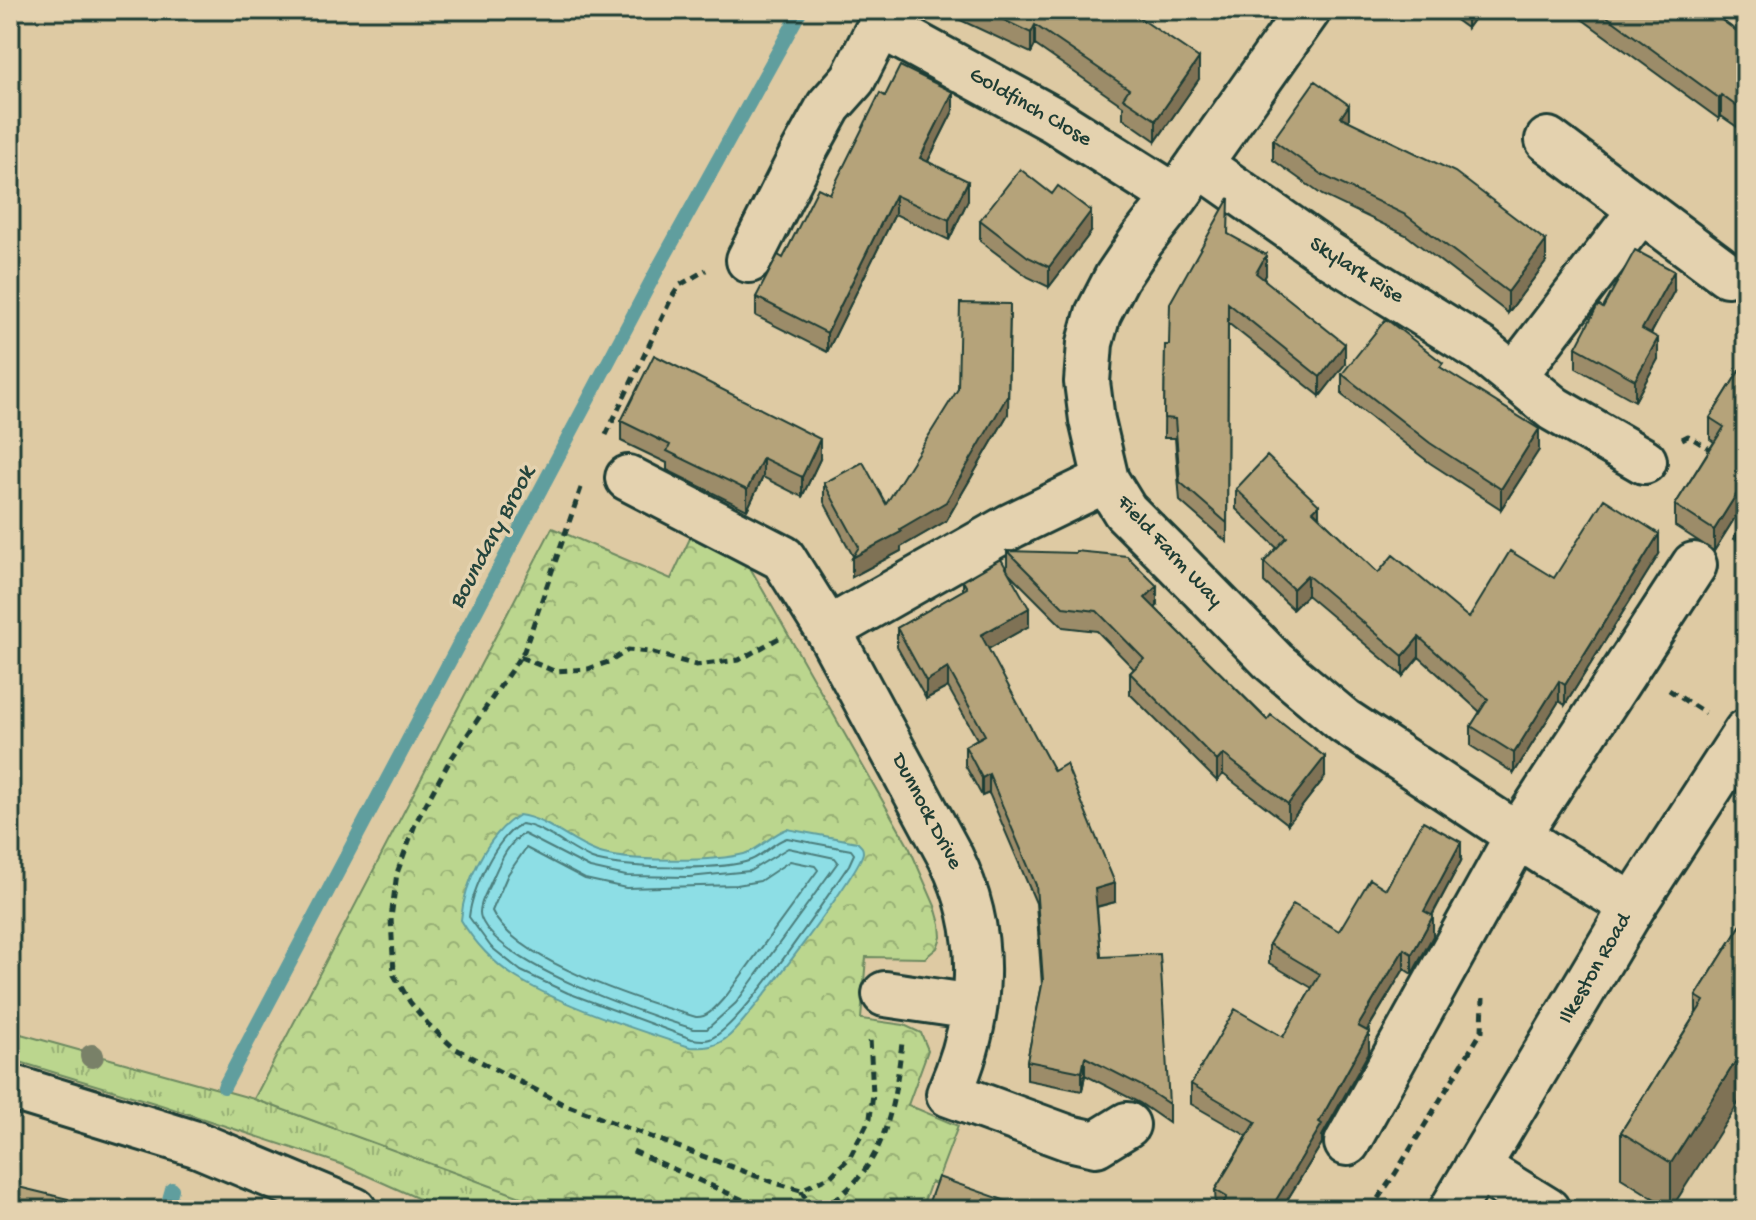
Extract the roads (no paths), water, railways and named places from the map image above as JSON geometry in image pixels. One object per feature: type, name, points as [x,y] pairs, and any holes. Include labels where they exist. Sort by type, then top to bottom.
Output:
[{"type":"street","name":"Field Farm Way","points":[[1308,10],[1142,240],[1117,277],[1098,314],[1090,343],[1087,382],[1106,480],[1125,511],[1274,662],[1344,721],[1633,906]]},
{"type":"street","name":"Goldfinch Close","points":[[731,264],[829,106],[853,79],[884,17],[1054,120],[1187,180]]},
{"type":"street","points":[[1548,140],[1727,274]]},
{"type":"street","name":"Skylark Rise","points":[[1187,180],[1329,255],[1438,322],[1554,409],[1644,461]]},
{"type":"street","points":[[1514,376],[1640,211]]},
{"type":"street","name":"Dunnock Drive","points":[[607,478],[783,558],[824,623],[963,883],[973,912],[978,950],[974,1007],[963,1061],[949,1094],[1069,1138],[1096,1144],[1127,1125]]},
{"type":"street","points":[[824,623],[1066,497],[1106,480]]},
{"type":"street","points":[[1347,1143],[1518,835],[1694,565]]},
{"type":"street","name":"Ilkeston Road","points":[[1452,1210],[1633,906],[1746,732]]},
{"type":"street","points":[[897,996],[974,1007]]},
{"type":"street","points":[[10,1087],[196,1144],[354,1210]]},
{"type":"street","points":[[1477,1167],[1547,1210]]},
{"type":"water","points":[[519,815],[539,821],[597,852],[628,858],[670,860],[730,857],[750,852],[787,829],[857,842],[863,852],[825,913],[740,1024],[715,1045],[690,1047],[601,1017],[535,988],[500,966],[472,936],[461,920],[472,876],[497,834]]},
{"type":"waterway","name":"Boundary Brook","points":[[224,1087],[657,270],[801,10]]},
{"type":"waterway","name":"Boundary Brook","points":[[166,1210],[172,1189]]}]
